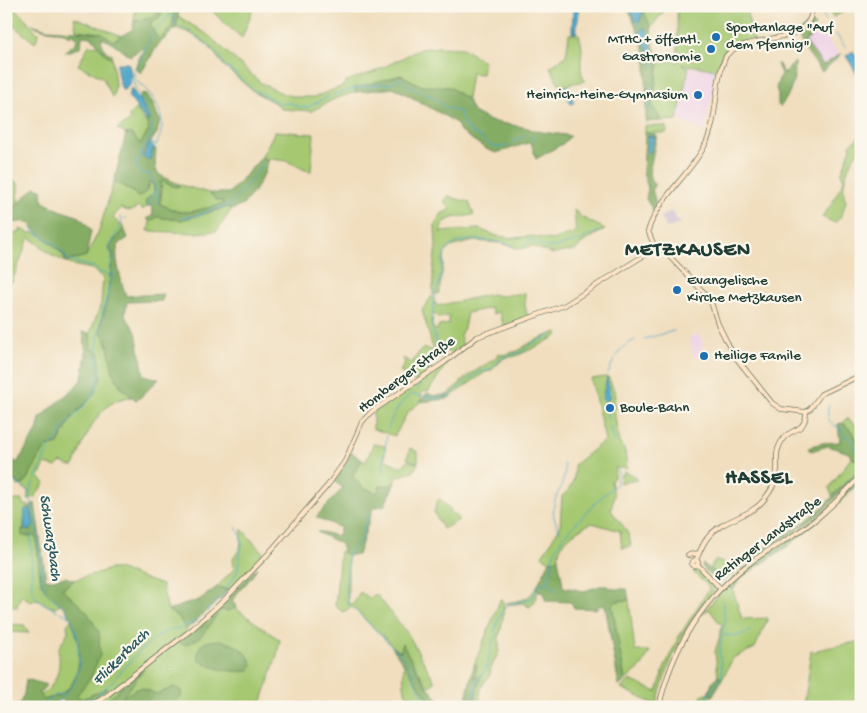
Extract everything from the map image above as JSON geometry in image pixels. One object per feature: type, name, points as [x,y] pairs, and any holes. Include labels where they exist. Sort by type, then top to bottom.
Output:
[{"type":"main road","points":[[812,6],[809,20],[798,30],[782,37],[741,46],[726,56],[708,138],[704,148],[676,184],[648,231],[654,246],[660,248],[670,257],[710,299],[732,352],[772,403],[782,410],[806,412],[812,408],[821,394],[861,375]]},
{"type":"main road","name":"Homberger Straße","points":[[82,707],[106,696],[191,630],[268,554],[323,493],[345,461],[362,422],[371,412],[445,362],[477,337],[565,305],[650,252],[654,246]]},
{"type":"main road","points":[[720,588],[698,565],[694,566],[692,564],[693,560],[696,560],[706,540],[713,532],[757,506],[767,497],[776,477],[776,452],[785,436],[798,430],[805,421],[806,412]]},
{"type":"main road","name":"Ratinger Landstraße","points":[[659,707],[668,674],[679,646],[700,612],[720,588],[756,559],[818,518],[861,476]]},
{"type":"main road","points":[[688,555],[699,553]]},
{"type":"main road","points":[[713,580],[717,583],[726,583]]},
{"type":"shaded area","points":[[821,30],[823,33],[825,32],[830,43],[839,54],[823,65],[805,41]]},
{"type":"shaded area","name":"Heinrich-Heine-Gymnasium","points":[[689,67],[718,70],[704,131],[678,120]]},
{"type":"shaded area","points":[[671,211],[680,224],[667,228],[660,217]]},
{"type":"shaded area","points":[[698,334],[703,343],[700,356],[694,357],[689,337]]},
{"type":"green space","points":[[6,6],[15,9],[24,16],[38,33],[35,43],[6,20]]},
{"type":"green space","points":[[136,6],[174,6],[173,25],[160,40],[149,23],[161,16],[157,13],[151,18],[134,21]]},
{"type":"green space","points":[[174,6],[180,6],[176,28],[158,45],[141,73],[135,68],[144,47],[130,56],[102,38],[102,46],[107,52],[112,54],[112,58],[105,54],[92,37],[82,36],[81,47],[68,52],[65,51],[74,45],[77,39],[74,35],[70,36],[61,32],[41,29],[32,24],[47,29],[102,33],[113,41],[133,29],[134,21],[151,18],[157,13],[162,13],[161,16],[150,23],[155,35],[160,39],[173,25]]},
{"type":"green space","points":[[208,6],[254,6],[242,38],[220,19]]},
{"type":"green space","points":[[627,6],[629,6],[635,21],[640,21],[644,6],[645,14],[651,27],[653,43],[659,61],[652,106],[662,121],[646,122],[646,55]]},
{"type":"green space","points":[[644,6],[666,6],[665,10],[651,27],[645,14]]},
{"type":"green space","name":"Sportanlage \"Auf dem Pfennig\"","points":[[683,6],[745,6],[754,40],[734,46],[726,51],[718,70],[682,64],[689,67],[677,120],[662,121],[652,106],[659,65],[670,60],[678,62],[677,12]]},
{"type":"green space","points":[[826,6],[846,6],[848,10],[833,17]]},
{"type":"green space","points":[[178,16],[208,35],[261,83],[284,94],[298,97],[314,97],[343,86],[346,81],[374,72],[420,49],[439,47],[463,48],[484,62],[482,74],[471,73],[467,99],[449,87],[422,86],[401,75],[355,88],[356,92],[334,99],[312,111],[281,109],[280,106],[253,91],[225,67],[208,45],[190,33],[176,28]]},
{"type":"green space","points":[[74,17],[122,36],[113,41],[102,33],[76,30]]},
{"type":"green space","points":[[810,21],[815,26],[807,33],[810,38],[805,41],[823,65],[841,54],[822,72],[799,38],[801,30]]},
{"type":"green space","points":[[569,34],[579,34],[582,48],[581,70],[585,81],[560,86],[550,67],[566,56]]},
{"type":"green space","points":[[89,45],[99,46],[105,54],[112,58],[115,84],[114,96],[112,97],[103,78],[78,65]]},
{"type":"green space","points":[[795,62],[792,86],[780,107],[778,105],[776,88],[781,74],[777,64],[779,64],[783,74]]},
{"type":"green space","points":[[401,75],[422,86],[449,87],[467,99],[473,112],[490,121],[570,136],[564,143],[536,159],[531,142],[496,153],[486,149],[460,131],[457,124],[450,119],[395,88],[356,92],[355,88]]},
{"type":"green space","points":[[145,93],[153,103],[160,120],[157,133],[143,153],[144,158],[150,160],[154,147],[156,149],[155,165],[158,173],[181,185],[176,187],[161,181],[160,204],[179,212],[191,212],[223,204],[223,201],[218,201],[209,193],[229,193],[261,158],[269,159],[264,174],[243,205],[231,210],[228,207],[181,220],[157,217],[150,222],[147,219],[153,215],[152,206],[148,206],[145,203],[154,192],[153,183],[149,182],[147,191],[139,197],[114,181],[126,134],[132,134],[140,144],[149,130],[146,114],[139,99],[141,94]]},
{"type":"green space","points":[[136,108],[149,127],[140,144],[132,134],[126,134],[117,129],[131,120],[128,116]]},
{"type":"green space","points":[[645,126],[665,126],[667,129],[666,133],[645,133]]},
{"type":"green space","points":[[275,131],[314,134],[311,171],[287,161],[261,158]]},
{"type":"green space","points":[[645,133],[657,135],[649,173],[651,182],[655,184],[652,189],[657,208],[654,212],[646,199],[648,188],[643,172]]},
{"type":"green space","points":[[861,135],[861,149],[846,173],[844,195],[846,201],[842,215],[835,223],[822,217],[831,205],[844,180],[841,174],[851,148],[850,145]]},
{"type":"green space","points":[[6,176],[18,183],[18,203],[6,215]]},
{"type":"green space","points":[[114,181],[135,193],[147,191],[151,182],[153,183],[154,192],[146,205],[148,206],[142,210],[138,206],[134,210],[129,211],[120,208],[113,218],[124,228],[108,248],[113,255],[100,330],[108,345],[113,373],[121,387],[132,397],[120,399],[110,404],[102,412],[88,433],[74,466],[61,462],[56,467],[45,464],[39,477],[45,483],[35,497],[28,499],[28,491],[21,486],[46,446],[58,444],[73,415],[93,396],[90,333],[101,304],[103,278],[92,269],[72,265],[53,256],[29,237],[12,282],[7,284],[7,237],[12,233],[20,233],[20,229],[30,233],[33,232],[53,244],[61,252],[66,262],[86,256],[99,231]]},
{"type":"green space","points":[[161,181],[176,187],[181,185],[209,193],[218,201],[223,201],[223,204],[191,212],[179,212],[160,204]]},
{"type":"green space","points":[[35,187],[42,189],[43,202],[80,217],[88,226],[91,231],[86,256],[66,262],[64,255],[27,222],[6,225],[6,215]]},
{"type":"green space","points":[[449,195],[450,197],[469,202],[474,215],[452,218],[444,222],[440,232],[479,229],[497,236],[513,238],[533,236],[551,240],[576,232],[574,209],[581,217],[605,229],[582,243],[576,250],[553,254],[532,246],[520,249],[501,243],[474,241],[450,247],[445,253],[439,293],[433,295],[433,270],[436,246],[435,225],[442,213],[450,210],[444,202]]},
{"type":"green space","points":[[228,207],[231,210],[217,231],[197,233],[148,231],[150,222],[157,217],[181,220]]},
{"type":"green space","points":[[124,228],[128,238],[119,245],[117,259],[126,296],[164,294],[162,301],[127,302],[125,315],[136,332],[144,375],[159,379],[136,400],[121,387],[113,373],[108,345],[100,330],[107,298],[113,254],[109,248]]},
{"type":"green space","points":[[525,293],[525,306],[528,317],[504,326],[499,312],[493,314],[491,308],[467,313],[464,328],[460,335],[463,346],[457,349],[453,355],[449,352],[433,348],[422,310],[432,296],[437,306],[492,294],[500,296]],"holes":[[[433,313],[438,318],[449,316],[449,324],[438,326],[438,329],[435,330],[431,324]]]},
{"type":"green space","points":[[83,332],[90,333],[91,349],[99,352],[101,378],[93,396],[73,415],[58,444],[46,447],[24,484],[18,486],[18,483],[6,477],[6,455],[17,463],[37,431],[40,418],[82,379],[86,354]]},
{"type":"green space","points":[[557,332],[557,336],[536,347],[516,356],[504,358],[492,370],[484,373],[447,399],[447,395],[468,376],[497,357],[498,353],[502,355],[518,351],[533,341]]},
{"type":"green space","points":[[424,348],[439,352],[428,365],[433,370],[415,381],[400,372],[405,362],[403,358],[412,363]]},
{"type":"green space","points":[[448,361],[429,391],[422,392],[420,402],[407,413],[395,436],[373,429],[373,413]]},
{"type":"green space","points":[[609,378],[615,393],[614,407],[619,442],[625,451],[627,468],[615,468],[614,478],[611,481],[614,496],[611,510],[626,530],[631,546],[622,548],[620,531],[592,523],[570,536],[561,547],[558,559],[550,561],[542,556],[560,527],[562,496],[572,482],[574,465],[605,440],[591,379]]},
{"type":"green space","points":[[427,393],[434,396],[447,395],[447,399],[420,402]]},
{"type":"green space","points":[[847,418],[858,427],[861,426],[861,448],[852,431],[843,423]]},
{"type":"green space","points":[[842,423],[857,440],[861,462],[851,458],[849,453],[828,446],[811,451],[808,447],[822,443],[840,442],[838,424]]},
{"type":"green space","points":[[373,444],[385,446],[385,461],[402,467],[407,461],[418,463],[414,471],[397,477],[394,484],[380,486],[377,493],[363,488],[352,476],[362,460],[366,462]]},
{"type":"green space","points":[[410,448],[418,452],[418,462],[407,459]]},
{"type":"green space","points":[[351,452],[362,460],[352,476],[363,488],[377,493],[380,486],[394,484],[385,505],[373,508],[358,555],[348,555],[343,552],[341,544],[317,532],[337,536],[341,528],[316,517],[343,488],[334,481]]},
{"type":"green space","points":[[851,458],[859,460],[861,467],[832,496],[829,488]]},
{"type":"green space","points":[[861,467],[861,472],[809,522],[753,558],[724,580],[716,580],[702,567],[703,564],[718,573],[729,570],[806,521],[824,506]]},
{"type":"green space","points":[[624,471],[634,476],[637,480],[620,483],[621,474],[624,474]]},
{"type":"green space","points":[[861,478],[861,481],[830,511],[788,546],[742,577],[733,590],[727,585],[741,571],[802,531]]},
{"type":"green space","points":[[440,499],[459,520],[443,529],[434,512]]},
{"type":"green space","points":[[22,500],[23,504],[29,506],[26,511],[24,529],[22,529],[36,536],[41,583],[60,604],[55,608],[37,599],[31,602],[21,595],[17,607],[6,607],[6,501]]},
{"type":"green space","points":[[35,503],[46,580],[65,577],[74,580],[62,589],[87,612],[99,632],[100,655],[91,677],[76,696],[82,699],[107,688],[93,701],[84,705],[66,707],[62,699],[51,704],[50,707],[18,707],[24,694],[26,679],[47,685],[39,693],[44,700],[62,694],[70,687],[75,678],[79,654],[78,642],[71,619],[63,607],[45,590],[41,581],[36,536],[22,536],[22,529],[31,530],[34,523],[30,506]]},
{"type":"green space","points":[[242,529],[265,555],[231,590],[217,587],[234,569],[233,558],[240,549]]},
{"type":"green space","points":[[340,551],[348,555],[348,604],[354,603],[360,592],[369,598],[376,594],[408,634],[435,682],[428,687],[402,644],[401,652],[399,652],[352,607],[343,612],[335,606]]},
{"type":"green space","points":[[558,559],[563,587],[584,591],[600,586],[627,589],[629,600],[617,601],[612,605],[625,681],[619,686],[605,605],[599,606],[596,609],[574,608],[571,602],[546,601],[543,593],[536,588],[550,561]]},
{"type":"green space","points":[[715,560],[723,561],[728,570],[718,573],[712,570],[710,568]]},
{"type":"green space","points":[[257,567],[232,601],[236,606],[235,608],[228,611],[221,610],[196,640],[183,645],[179,642],[213,614]]},
{"type":"green space","points":[[110,569],[118,569],[162,585],[168,610],[180,619],[188,634],[227,600],[235,608],[280,640],[260,707],[89,707],[105,689],[82,699],[76,696],[91,677],[69,596],[62,589],[74,580]]},
{"type":"green space","points":[[699,569],[714,586],[714,591],[694,617],[678,645],[660,691],[656,707],[654,707],[654,704],[621,688],[630,680],[657,692],[664,669],[678,638],[709,589],[693,572]]},
{"type":"green space","points":[[727,585],[733,590],[742,619],[768,618],[755,648],[733,658],[723,678],[720,678],[715,652],[722,624],[709,609],[700,616]]},
{"type":"green space","points":[[217,587],[229,590],[186,630],[180,619],[168,610],[199,600]]},
{"type":"green space","points":[[536,588],[541,590],[537,593],[534,603],[529,607],[523,603],[507,605],[506,603],[527,598]]},
{"type":"green space","points":[[501,598],[505,608],[499,638],[499,651],[490,671],[490,676],[481,688],[477,707],[474,707],[482,675],[475,678],[476,666],[474,665]]},
{"type":"green space","points":[[629,600],[635,651],[650,651],[642,666],[625,681],[612,605],[617,601]]},
{"type":"green space","points":[[71,620],[79,648],[78,669],[75,678],[62,693],[43,700],[40,695],[51,686],[57,675],[59,669],[58,649],[68,632],[67,625]]},
{"type":"green space","points":[[6,624],[24,625],[29,633],[6,632]]},
{"type":"green space","points":[[220,640],[235,645],[247,654],[252,664],[249,671],[222,670],[209,666],[199,660],[200,646],[206,642]]},
{"type":"green space","points":[[861,641],[861,707],[803,707],[811,651],[817,652],[817,650]]},
{"type":"green space","points":[[402,643],[417,670],[435,696],[451,707],[434,707],[392,647],[401,652]]},
{"type":"green space","points":[[404,664],[434,707],[415,707],[411,702],[404,687]]},
{"type":"green space","points":[[474,665],[477,665],[475,678],[482,674],[474,707],[464,707]]},
{"type":"green space","points":[[144,669],[122,698],[136,689],[142,688],[157,694],[174,687],[182,691],[181,697],[173,704],[159,705],[142,702],[129,705],[121,703],[116,707],[89,707],[105,701]]},
{"type":"green space","points":[[718,675],[720,678],[723,678],[713,695],[708,694],[712,683]]},
{"type":"green space","points":[[702,695],[713,695],[703,707],[691,707],[700,704]]},
{"type":"water","points":[[573,6],[580,6],[576,33],[572,33]]},
{"type":"water","points":[[629,6],[644,6],[640,21],[635,21]]},
{"type":"water","points":[[646,28],[653,57],[650,55],[640,34],[641,29]]},
{"type":"water","points":[[853,51],[861,62],[861,75],[857,74],[846,56]]},
{"type":"water","points":[[117,63],[128,63],[130,70],[130,82],[124,90],[122,90],[119,80]]},
{"type":"water","points":[[569,86],[574,103],[571,104],[563,89],[563,87]]},
{"type":"water","points":[[131,88],[140,101],[149,121],[146,120],[128,96]]},
{"type":"water","points":[[648,136],[655,137],[650,153],[647,152]]},
{"type":"water","points":[[150,143],[154,147],[149,160],[143,157]]},
{"type":"water","points":[[607,377],[610,396],[608,400],[604,401],[602,399]]},
{"type":"water","points":[[30,508],[34,525],[31,530],[24,530],[25,509]]},
{"type":"waterway","points":[[152,6],[161,12]]},
{"type":"waterway","name":"Schwarzbach","points":[[148,207],[150,197],[156,187],[149,173],[141,174],[141,171],[136,166],[136,162],[140,159],[143,149],[150,138],[152,128],[151,121],[137,93],[133,74],[150,40],[150,36],[170,15],[170,6]]},
{"type":"waterway","points":[[818,6],[826,20]]},
{"type":"waterway","points":[[171,16],[174,17],[176,25]]},
{"type":"waterway","points":[[637,20],[640,26]]},
{"type":"waterway","points":[[178,26],[204,41],[224,64]]},
{"type":"waterway","points":[[836,34],[845,47]]},
{"type":"waterway","points":[[651,56],[653,66]]},
{"type":"waterway","points":[[226,66],[252,89],[281,104],[289,103],[301,107],[309,107],[329,96]]},
{"type":"waterway","points":[[135,74],[137,81],[153,98],[161,114],[162,127],[157,144],[155,145],[150,141]]},
{"type":"waterway","points":[[333,95],[363,86],[391,84],[400,78],[409,86],[434,98],[444,107],[460,112],[465,127],[487,143],[501,147],[526,135]]},
{"type":"waterway","points":[[649,110],[652,84]]},
{"type":"waterway","points":[[530,136],[536,140]]},
{"type":"waterway","points":[[182,217],[194,216],[230,205],[255,176],[262,162]]},
{"type":"waterway","points":[[157,190],[158,204]]},
{"type":"waterway","name":"Schwarzbach","points":[[121,217],[122,226]]},
{"type":"waterway","name":"Schwarzbach","points":[[48,707],[60,699],[74,684],[80,665],[74,625],[64,607],[46,592],[42,581],[39,540],[30,491],[47,452],[60,437],[62,430],[92,397],[98,383],[100,367],[96,352],[102,315],[113,272],[110,268],[114,258],[108,248],[121,227]]},
{"type":"waterway","points":[[31,228],[56,246],[68,260],[93,267],[102,273],[112,276]]},
{"type":"waterway","points":[[524,246],[529,240],[546,247],[556,247],[578,241],[600,231]]},
{"type":"waterway","points":[[434,300],[441,276],[444,255],[450,247],[467,240],[487,240],[514,246]]},
{"type":"waterway","points":[[432,327],[434,301]]},
{"type":"waterway","points":[[432,329],[437,344]]},
{"type":"waterway","points":[[644,339],[674,331]]},
{"type":"waterway","points":[[422,396],[439,398],[449,396],[468,380],[478,373],[490,369],[504,357],[522,352],[530,345],[552,335]]},
{"type":"waterway","points":[[608,374],[618,354],[625,346],[635,340]]},
{"type":"waterway","points":[[426,373],[430,368]]},
{"type":"waterway","points":[[418,389],[422,380],[428,377]]},
{"type":"waterway","points":[[388,429],[391,419],[404,400],[412,394],[420,396]]},
{"type":"waterway","points":[[605,405],[608,419]]},
{"type":"waterway","points":[[829,405],[829,420],[833,425],[841,428],[843,435],[853,440],[853,446],[861,451]]},
{"type":"waterway","points":[[609,426],[616,443]]},
{"type":"waterway","points":[[384,472],[383,460],[387,436]]},
{"type":"waterway","points":[[561,532],[555,522],[553,513],[556,497],[563,482],[564,464]]},
{"type":"waterway","points":[[563,537],[599,499],[617,484],[618,470]]},
{"type":"waterway","points":[[6,477],[29,491]]},
{"type":"waterway","points":[[350,606],[346,595],[348,554],[360,542],[368,515]]},
{"type":"waterway","name":"Flickerbach","points":[[73,707],[100,696],[100,692],[152,641],[162,633],[172,629],[180,629],[183,625],[191,624],[225,594],[228,585],[237,573],[242,544],[236,527]]},
{"type":"waterway","points":[[31,535],[32,591],[38,600],[57,611]]},
{"type":"waterway","points":[[507,605],[531,599],[541,583],[549,581],[553,565],[552,557],[562,538]]},
{"type":"waterway","points":[[548,584],[553,586],[556,591]]},
{"type":"waterway","points":[[700,707],[722,676],[719,653],[725,620],[722,600]]},
{"type":"waterway","points":[[473,707],[475,685],[486,670],[493,640],[497,634],[494,631],[504,606]]},
{"type":"waterway","points":[[353,608],[401,655],[411,668],[414,680],[420,691],[433,707]]},
{"type":"waterway","name":"Schwarzbach","points":[[60,612],[68,616]]},
{"type":"waterway","points":[[724,635],[737,636],[750,631]]},
{"type":"waterway","points":[[40,707],[56,695],[64,694]]},
{"type":"waterway","name":"Flickerbach","points":[[56,703],[64,707]]},
{"type":"place","name":"Sportanlage \"Auf dem Pfennig\"","points":[[716,37]]},
{"type":"place","name":"MTHC + öffentl. Gastronomie","points":[[711,49]]},
{"type":"place","name":"Heinrich-Heine-Gymnasium","points":[[698,95]]},
{"type":"place","name":"Evangelische Kirche Metzkausen","points":[[677,290]]},
{"type":"place","name":"Heilige Famile","points":[[704,356]]},
{"type":"place","name":"Boule-Bahn","points":[[610,408]]},
{"type":"district","name":"METZKAUSEN","points":[[688,251]]},
{"type":"district","name":"HASSEL","points":[[759,479]]}]
